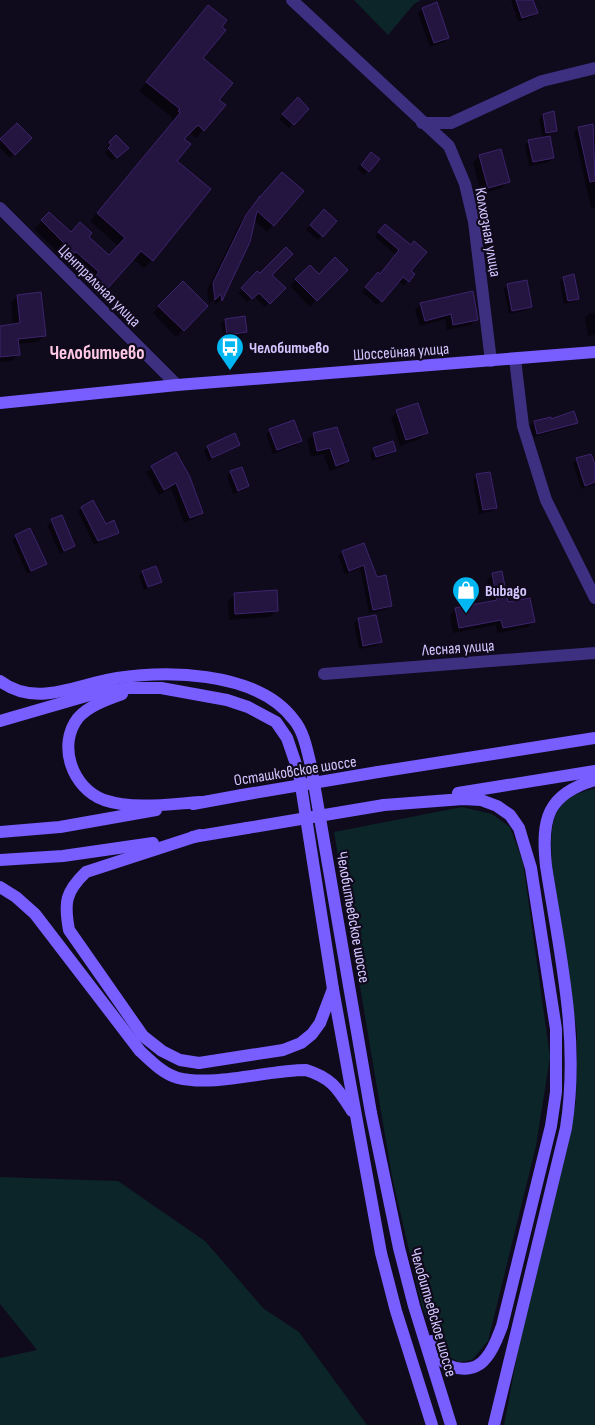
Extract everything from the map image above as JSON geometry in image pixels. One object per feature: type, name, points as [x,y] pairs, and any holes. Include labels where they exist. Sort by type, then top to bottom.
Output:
[{"type":"street","name":"Колхозная улица","points":[[292,0],[449,146],[465,184],[474,222],[491,361]]},
{"type":"street","points":[[422,122],[451,123],[542,81],[595,68]]},
{"type":"street","points":[[449,146],[451,123]]},
{"type":"street","name":"Центральная улица","points":[[0,208],[176,385]]},
{"type":"street","name":"Шоссейная улица","points":[[0,403],[176,385],[595,352]]},
{"type":"street","points":[[516,359],[523,426],[546,500],[595,598]]},
{"type":"street","name":"Лесная улица","points":[[324,674],[595,653]]},
{"type":"street","name":"Челобитьевское шоссе","points":[[0,681],[24,693],[42,695],[134,676],[194,676],[225,680],[268,696],[283,706],[296,721],[304,739],[311,766],[371,1113],[414,1306],[451,1425]]},
{"type":"street","name":"Челобитьевское шоссе","points":[[0,721],[100,692],[144,688],[178,690],[227,700],[264,714],[276,722],[287,738],[299,773],[355,1116],[385,1269],[398,1320],[432,1425]]},
{"type":"street","points":[[178,690],[128,692],[97,705],[79,717],[72,729],[68,746],[71,765],[78,780],[91,793],[105,800],[141,804],[200,802]]},
{"type":"street","name":"Осташковское шоссе","points":[[0,832],[60,827],[378,772],[595,738]]},
{"type":"street","points":[[0,860],[63,856],[200,836],[595,771]]},
{"type":"street","points":[[494,1425],[566,1128],[571,1094],[570,1027],[546,866],[543,840],[545,822],[552,806],[562,794],[581,784],[595,780]]},
{"type":"street","points":[[384,805],[463,799],[481,800],[497,806],[510,815],[518,828],[531,868],[550,986],[558,1059],[556,1092],[549,1135],[502,1326],[486,1359],[476,1366],[463,1369],[450,1367],[438,1356],[414,1306]]},
{"type":"street","points":[[200,836],[86,872],[73,884],[67,896],[66,912],[70,930],[143,1036],[162,1051],[180,1060],[199,1063],[283,1050],[301,1043],[312,1034],[320,1023],[333,989]]},
{"type":"street","points":[[0,887],[35,914],[140,1052],[158,1067],[176,1078],[199,1081],[306,1070],[323,1075],[338,1088],[355,1116]]},
{"type":"green space","points":[[354,0],[421,0],[414,4],[388,35]]},
{"type":"green space","points":[[595,788],[595,1425],[504,1425],[523,1324],[576,1101],[577,1033],[552,866],[553,822],[560,807],[566,800],[576,794]]},
{"type":"green space","points":[[462,807],[492,814],[510,827],[523,862],[550,1057],[536,1146],[488,1341],[472,1360],[459,1362],[441,1353],[422,1306],[392,1177],[334,832]]},
{"type":"green space","points":[[0,1177],[118,1181],[205,1241],[264,1309],[299,1332],[367,1425],[0,1425],[0,1358],[37,1350],[0,1304]]},
{"type":"building","points":[[516,0],[533,0],[538,13],[522,18]]},
{"type":"building","points":[[437,2],[449,38],[434,43],[422,8]]},
{"type":"building","points":[[208,5],[227,20],[222,27],[226,30],[203,58],[233,83],[219,100],[226,105],[204,131],[198,125],[184,139],[191,144],[177,161],[211,189],[153,261],[141,251],[108,288],[95,277],[99,272],[76,252],[74,253],[41,220],[49,212],[71,232],[80,222],[92,233],[89,237],[109,255],[125,238],[97,213],[180,113],[178,111],[180,109],[146,82]]},
{"type":"building","points":[[298,97],[309,109],[294,125],[282,114]]},
{"type":"building","points":[[554,111],[557,131],[546,133],[543,114]]},
{"type":"building","points":[[17,123],[32,138],[15,155],[0,139]]},
{"type":"building","points":[[593,124],[595,181],[590,182],[578,127]]},
{"type":"building","points":[[116,135],[129,148],[117,158],[108,148],[111,145],[109,142]]},
{"type":"building","points":[[550,136],[554,158],[533,162],[528,140]]},
{"type":"building","points":[[501,149],[510,182],[488,188],[479,155]]},
{"type":"building","points":[[371,152],[380,159],[369,172],[361,165]]},
{"type":"building","points":[[282,172],[304,191],[274,226],[257,211],[250,242],[222,301],[221,294],[215,300],[213,283],[246,215]]},
{"type":"building","points":[[324,209],[337,221],[323,237],[310,225]]},
{"type":"building","points":[[385,224],[411,245],[414,241],[427,252],[411,271],[415,274],[409,282],[403,277],[382,302],[365,287],[378,272],[380,274],[399,250],[378,232]]},
{"type":"building","points":[[286,247],[293,254],[272,275],[286,288],[270,304],[259,293],[252,299],[241,288],[257,271],[260,273]]},
{"type":"building","points":[[335,257],[348,270],[317,301],[295,279],[310,265],[319,274]]},
{"type":"building","points":[[574,274],[579,299],[568,301],[563,277]]},
{"type":"building","points":[[527,280],[532,307],[512,311],[507,284]]},
{"type":"building","points":[[183,281],[208,306],[184,331],[158,306]]},
{"type":"building","points":[[473,291],[478,320],[453,325],[451,314],[425,321],[420,303]]},
{"type":"building","points":[[41,292],[46,336],[18,339],[20,355],[0,357],[0,326],[20,323],[17,295]]},
{"type":"building","points":[[245,316],[247,332],[227,335],[225,319]]},
{"type":"building","points":[[418,403],[428,433],[406,440],[396,410]]},
{"type":"building","points":[[574,411],[578,423],[537,434],[534,421],[551,417],[551,419]]},
{"type":"building","points":[[294,420],[302,441],[277,450],[269,429]]},
{"type":"building","points":[[337,427],[349,461],[336,466],[330,448],[317,451],[313,433]]},
{"type":"building","points":[[235,433],[240,445],[212,458],[207,446]]},
{"type":"building","points":[[393,441],[396,451],[376,457],[373,448]]},
{"type":"building","points":[[176,452],[190,477],[203,513],[190,518],[176,483],[164,490],[151,466]]},
{"type":"building","points":[[591,454],[595,464],[595,482],[585,486],[576,458]]},
{"type":"building","points":[[242,467],[249,486],[238,491],[230,471]]},
{"type":"building","points":[[490,472],[497,508],[483,510],[476,474]]},
{"type":"building","points":[[93,500],[106,524],[114,520],[119,533],[98,541],[81,507]]},
{"type":"building","points":[[62,515],[75,546],[64,551],[51,519]]},
{"type":"building","points":[[30,528],[47,564],[31,571],[15,535]]},
{"type":"building","points":[[364,543],[377,577],[386,575],[392,606],[373,610],[364,565],[349,571],[342,551]]},
{"type":"building","points":[[156,566],[162,582],[148,587],[142,571]]},
{"type":"building","points":[[502,571],[508,602],[530,598],[535,622],[503,628],[501,620],[459,628],[455,608],[497,600],[492,573]]},
{"type":"building","points":[[277,590],[278,611],[235,614],[234,593]]},
{"type":"building","points":[[376,615],[382,642],[363,646],[358,618]]},
{"type":"place","name":"Челобитьево","points":[[230,371]]},
{"type":"place","name":"Bubago","points":[[466,614]]},
{"type":"district","name":"Челобитьево","points":[[97,352]]}]
